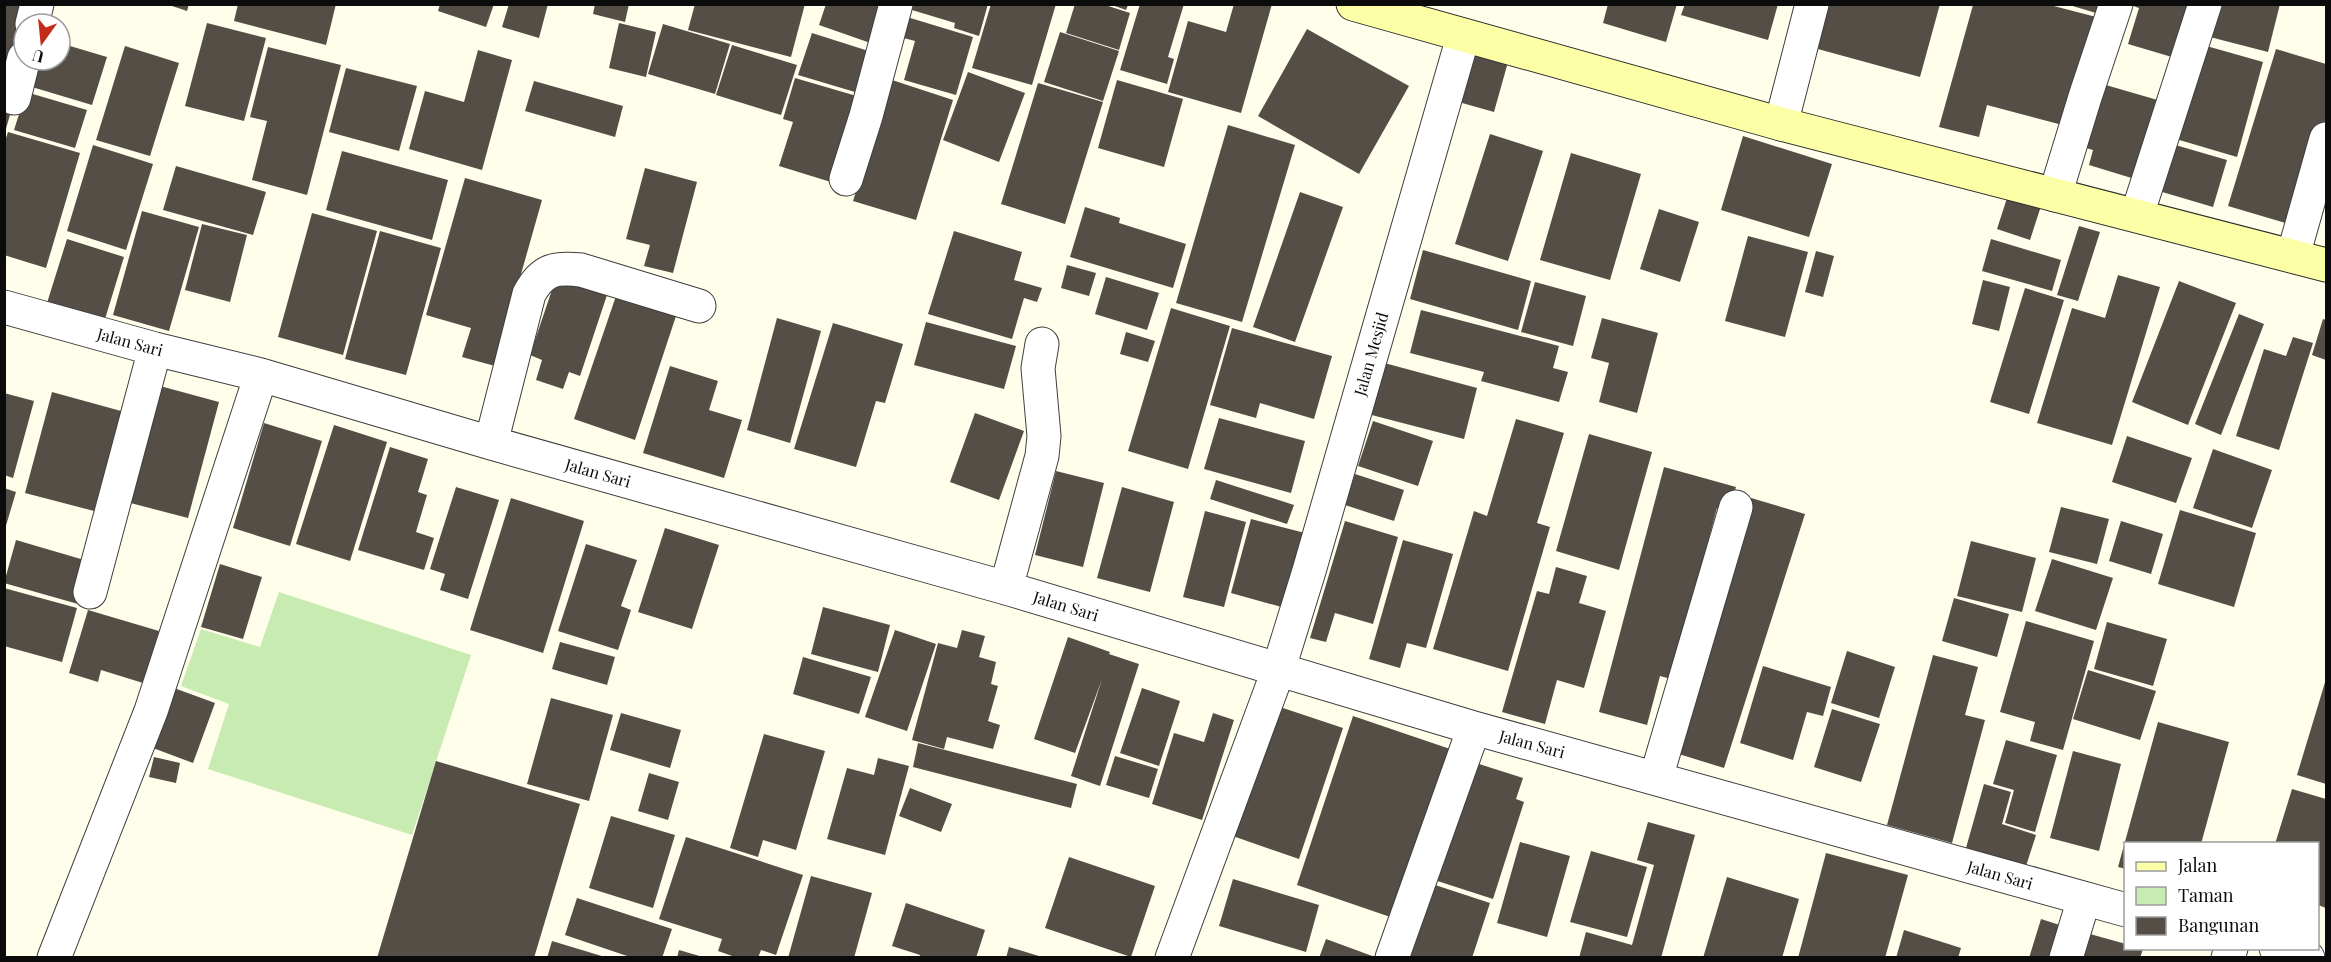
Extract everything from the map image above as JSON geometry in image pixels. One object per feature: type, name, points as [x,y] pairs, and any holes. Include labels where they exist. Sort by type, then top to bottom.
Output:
[{"type":"street","points":[[846,179],[866,116],[896,4]]},
{"type":"street","points":[[1353,4],[1463,37],[1781,124],[2326,265]]},
{"type":"street","points":[[1781,124],[1812,4]]},
{"type":"street","points":[[2055,195],[2116,4]]},
{"type":"street","points":[[2138,215],[2205,4]]},
{"type":"street","name":"Jalan Mesjid","points":[[1172,957],[1278,671],[1313,560],[1463,37]]},
{"type":"street","points":[[14,98],[20,72]]},
{"type":"street","points":[[2293,256],[2326,139]]},
{"type":"street","points":[[491,443],[529,294],[536,281],[547,273],[562,267],[581,270],[699,306]]},
{"type":"street","name":"Jalan Sari","points":[[4,307],[155,349],[261,375],[491,443],[1006,588],[1474,728],[2124,909]]},
{"type":"street","points":[[1006,588],[1042,456],[1043,428],[1038,368],[1042,344]]},
{"type":"street","points":[[90,592],[155,349]]},
{"type":"street","points":[[54,957],[151,711],[261,375]]},
{"type":"street","points":[[1656,778],[1736,507]]},
{"type":"street","points":[[1392,957],[1474,728]]},
{"type":"street","points":[[2066,957],[2084,899]]},
{"type":"street","points":[[2283,950],[2308,957]]},
{"type":"green space","points":[[279,592],[471,655],[412,835],[208,769],[229,704],[181,686],[201,629],[260,647]]},
{"type":"building","points":[[4,4],[34,4],[30,12],[12,12],[12,72],[14,72],[5,104]]},
{"type":"building","points":[[166,4],[189,4],[187,11]]},
{"type":"building","points":[[238,4],[336,4],[326,45],[234,21]]},
{"type":"building","points":[[440,4],[494,4],[486,27],[438,11]]},
{"type":"building","points":[[509,4],[548,4],[539,38],[502,27]]},
{"type":"building","points":[[595,4],[629,4],[625,22],[593,14]]},
{"type":"building","points":[[695,4],[805,4],[791,57],[688,30]]},
{"type":"building","points":[[826,4],[894,4],[879,46],[819,25]]},
{"type":"building","points":[[914,4],[988,4],[979,36],[954,28],[955,23],[912,10]]},
{"type":"building","points":[[991,4],[1056,4],[1032,85],[972,68]]},
{"type":"building","points":[[1075,4],[1102,4],[1130,13],[1119,50],[1066,33]]},
{"type":"building","points":[[1140,4],[1184,4],[1168,57],[1174,59],[1167,84],[1120,70]]},
{"type":"building","points":[[1234,4],[1272,4],[1241,113],[1168,92],[1188,21],[1226,32]]},
{"type":"building","points":[[1608,4],[1677,4],[1666,42],[1603,23]]},
{"type":"building","points":[[1685,4],[1778,4],[1768,40],[1681,15]]},
{"type":"building","points":[[1818,4],[1940,4],[1920,77],[1807,46]]},
{"type":"building","points":[[2066,4],[2109,4],[2106,16]]},
{"type":"building","points":[[2128,4],[2199,4],[2182,60],[2128,44],[2139,8]]},
{"type":"building","points":[[2215,4],[2280,4],[2268,52],[2206,36]]},
{"type":"building","points":[[1112,5],[1128,5],[1126,10]]},
{"type":"building","points":[[1973,5],[2050,5],[2100,18],[2070,127],[1987,105],[1979,137],[1939,127]]},
{"type":"building","points":[[907,17],[973,37],[956,95],[904,80],[915,41],[900,37]]},
{"type":"building","points":[[207,23],[266,38],[244,121],[185,106]]},
{"type":"building","points":[[619,23],[656,32],[646,77],[609,68]]},
{"type":"building","points":[[663,24],[730,44],[715,94],[648,74]]},
{"type":"building","points":[[1307,29],[1409,86],[1359,174],[1258,116]]},
{"type":"building","points":[[1060,32],[1119,51],[1103,101],[1044,82]]},
{"type":"building","points":[[812,33],[878,54],[865,95],[798,75]]},
{"type":"building","points":[[732,45],[797,65],[781,115],[716,95]]},
{"type":"building","points":[[2203,45],[2263,62],[2237,157],[2176,139]]},
{"type":"building","points":[[125,46],[179,63],[150,156],[96,140]]},
{"type":"building","points":[[72,47],[107,57],[92,105],[32,87],[37,72],[72,72]]},
{"type":"building","points":[[268,47],[341,65],[307,195],[252,180],[267,121],[250,117]]},
{"type":"building","points":[[1463,49],[1508,62],[1494,112],[1448,99]]},
{"type":"building","points":[[2276,49],[2326,64],[2326,135],[2299,227],[2228,206]]},
{"type":"building","points":[[478,50],[512,60],[482,170],[409,149],[425,91],[464,102]]},
{"type":"building","points":[[346,68],[417,86],[399,151],[329,132]]},
{"type":"building","points":[[968,72],[1025,93],[999,162],[943,140]]},
{"type":"building","points":[[795,78],[860,97],[834,183],[779,166],[793,122],[783,119]]},
{"type":"building","points":[[892,80],[953,100],[916,220],[853,201]]},
{"type":"building","points":[[1117,80],[1183,99],[1164,167],[1098,148]]},
{"type":"building","points":[[534,81],[623,106],[615,137],[525,111]]},
{"type":"building","points":[[2092,81],[2161,101],[2138,180],[2089,165],[2093,150],[2073,144]]},
{"type":"building","points":[[1038,83],[1103,102],[1065,224],[1001,204]]},
{"type":"building","points":[[26,92],[87,110],[75,148],[14,130]]},
{"type":"building","points":[[4,106],[12,108],[5,132],[4,132]]},
{"type":"building","points":[[1228,125],[1295,145],[1242,322],[1176,303]]},
{"type":"building","points":[[8,132],[80,153],[46,268],[4,255],[4,144]]},
{"type":"building","points":[[1490,134],[1543,151],[1508,261],[1455,244]]},
{"type":"building","points":[[1743,136],[1832,164],[1809,237],[1721,210]]},
{"type":"building","points":[[2165,142],[2227,160],[2213,207],[2152,189]]},
{"type":"building","points":[[93,145],[153,164],[126,250],[67,231]]},
{"type":"building","points":[[342,151],[448,180],[432,240],[326,210]]},
{"type":"building","points":[[1571,153],[1641,174],[1610,280],[1540,260]]},
{"type":"building","points":[[176,166],[266,192],[253,235],[163,210]]},
{"type":"building","points":[[645,168],[697,182],[673,273],[644,266],[650,245],[626,239]]},
{"type":"building","points":[[465,178],[542,200],[495,366],[462,357],[471,328],[426,315]]},
{"type":"building","points":[[1300,192],[1343,207],[1295,342],[1253,327]]},
{"type":"building","points":[[2008,195],[2041,206],[2030,240],[1997,229]]},
{"type":"building","points":[[1085,207],[1120,218],[1119,223],[1186,244],[1173,288],[1070,257]]},
{"type":"building","points":[[1659,209],[1699,222],[1680,282],[1640,269]]},
{"type":"building","points":[[142,211],[199,227],[169,331],[113,315]]},
{"type":"building","points":[[312,213],[377,231],[343,355],[278,337]]},
{"type":"building","points":[[202,224],[247,235],[230,302],[185,290]]},
{"type":"building","points":[[2079,226],[2100,232],[2078,301],[2057,295]]},
{"type":"building","points":[[380,231],[441,248],[406,375],[345,359]]},
{"type":"building","points":[[954,231],[1022,252],[1014,280],[1042,288],[1037,302],[1024,298],[1012,339],[928,314]]},
{"type":"building","points":[[1748,236],[1808,252],[1785,337],[1725,321]]},
{"type":"building","points":[[67,239],[124,257],[105,319],[47,303]]},
{"type":"building","points":[[1991,239],[2061,260],[2052,291],[1982,271]]},
{"type":"building","points":[[1423,250],[1531,281],[1518,330],[1410,299]]},
{"type":"building","points":[[1816,251],[1834,256],[1823,297],[1805,292]]},
{"type":"building","points":[[1067,265],[1096,273],[1089,296],[1061,288]]},
{"type":"building","points":[[557,275],[608,292],[580,376],[569,372],[563,389],[536,380],[542,360],[530,355]]},
{"type":"building","points":[[2118,275],[2160,287],[2112,445],[2037,423],[2072,308],[2105,318]]},
{"type":"building","points":[[1106,277],[1159,293],[1147,330],[1095,314]]},
{"type":"building","points":[[1983,280],[2010,287],[1999,331],[1972,324]]},
{"type":"building","points":[[2179,281],[2236,303],[2188,425],[2132,402]]},
{"type":"building","points":[[1535,282],[1586,296],[1573,346],[1521,332]]},
{"type":"building","points":[[2025,288],[2064,300],[2029,414],[1990,402]]},
{"type":"building","points":[[616,296],[676,316],[635,440],[574,419]]},
{"type":"building","points":[[1171,308],[1230,326],[1188,469],[1128,451]]},
{"type":"building","points":[[1421,310],[1559,346],[1553,368],[1568,372],[1559,402],[1481,381],[1484,372],[1410,353]]},
{"type":"building","points":[[2239,314],[2264,324],[2221,435],[2195,424]]},
{"type":"building","points":[[777,318],[821,331],[790,443],[747,430]]},
{"type":"building","points":[[1602,318],[1658,333],[1637,413],[1599,402],[1609,363],[1591,358]]},
{"type":"building","points":[[2323,319],[2326,320],[2326,360],[2312,355]]},
{"type":"building","points":[[926,322],[1016,346],[1004,389],[914,365]]},
{"type":"building","points":[[833,323],[903,344],[885,403],[876,401],[856,467],[794,449]]},
{"type":"building","points":[[1232,328],[1332,356],[1314,419],[1260,403],[1256,418],[1210,405]]},
{"type":"building","points":[[1126,332],[1155,341],[1148,362],[1120,354]]},
{"type":"building","points":[[2293,337],[2313,343],[2279,450],[2236,436],[2264,349],[2286,356]]},
{"type":"building","points":[[1377,361],[1477,388],[1464,439],[1364,413]]},
{"type":"building","points":[[670,366],[718,381],[709,410],[742,420],[724,478],[643,453]]},
{"type":"building","points":[[149,383],[219,402],[188,518],[119,500]]},
{"type":"building","points":[[52,392],[121,411],[94,511],[25,493]]},
{"type":"building","points":[[4,393],[34,401],[13,478],[4,475]]},
{"type":"building","points":[[975,413],[1024,431],[999,500],[950,482]]},
{"type":"building","points":[[1219,418],[1305,441],[1291,493],[1204,469]]},
{"type":"building","points":[[1516,419],[1564,433],[1537,523],[1550,527],[1508,671],[1433,649],[1474,511],[1487,516]]},
{"type":"building","points":[[1373,421],[1433,441],[1418,486],[1358,466]]},
{"type":"building","points":[[264,423],[322,441],[290,546],[233,528]]},
{"type":"building","points":[[334,425],[387,442],[350,561],[296,544]]},
{"type":"building","points":[[1589,434],[1652,452],[1619,570],[1556,551]]},
{"type":"building","points":[[2127,436],[2192,458],[2176,503],[2112,482]]},
{"type":"building","points":[[390,447],[428,459],[418,492],[427,495],[416,532],[434,538],[424,570],[358,550]]},
{"type":"building","points":[[2213,449],[2272,470],[2252,528],[2193,508]]},
{"type":"building","points":[[1664,467],[1736,487],[1729,511],[1717,508],[1671,679],[1660,676],[1647,725],[1599,712]]},
{"type":"building","points":[[1056,471],[1104,483],[1083,567],[1035,555]]},
{"type":"building","points":[[1355,474],[1404,490],[1394,521],[1345,505]]},
{"type":"building","points":[[1216,480],[1294,505],[1287,524],[1210,499]]},
{"type":"building","points":[[456,487],[499,500],[468,599],[440,590],[445,574],[430,569]]},
{"type":"building","points":[[1122,487],[1174,502],[1150,592],[1097,578]]},
{"type":"building","points":[[4,488],[16,492],[5,529],[4,529]]},
{"type":"building","points":[[511,498],[584,521],[543,653],[470,630]]},
{"type":"building","points":[[1751,498],[1805,514],[1724,768],[1669,751]]},
{"type":"building","points":[[2061,507],[2109,519],[2097,564],[2049,552]]},
{"type":"building","points":[[2180,510],[2256,533],[2234,607],[2158,584]]},
{"type":"building","points":[[1205,511],[1246,522],[1224,607],[1183,597]]},
{"type":"building","points":[[1251,519],[1305,533],[1285,608],[1231,593]]},
{"type":"building","points":[[1345,521],[1398,537],[1373,624],[1335,613],[1326,642],[1310,638]]},
{"type":"building","points":[[2121,521],[2163,534],[2151,574],[2109,561]]},
{"type":"building","points":[[665,528],[719,545],[692,629],[638,612]]},
{"type":"building","points":[[16,540],[91,562],[78,604],[4,583]]},
{"type":"building","points":[[1403,540],[1453,554],[1426,648],[1407,643],[1400,668],[1369,659]]},
{"type":"building","points":[[1971,541],[2036,558],[2022,612],[1957,596]]},
{"type":"building","points":[[586,544],[637,560],[621,606],[631,610],[618,650],[558,631]]},
{"type":"building","points":[[2052,559],[2113,578],[2096,630],[2035,611]]},
{"type":"building","points":[[220,564],[262,577],[243,639],[201,627]]},
{"type":"building","points":[[1556,567],[1587,576],[1579,603],[1606,611],[1584,688],[1557,680],[1545,724],[1502,712],[1537,591],[1549,594]]},
{"type":"building","points":[[4,588],[77,608],[62,662],[4,646]]},
{"type":"building","points":[[1954,598],[2009,614],[1997,657],[1942,641]]},
{"type":"building","points":[[823,607],[890,625],[878,672],[811,654]]},
{"type":"building","points":[[88,610],[159,631],[143,683],[101,670],[98,682],[69,673]]},
{"type":"building","points":[[2026,621],[2094,641],[2063,750],[2030,741],[2035,722],[2000,712]]},
{"type":"building","points":[[2107,622],[2167,639],[2153,686],[2094,669]]},
{"type":"building","points":[[895,630],[936,644],[907,731],[865,717]]},
{"type":"building","points":[[962,630],[985,636],[979,657],[996,662],[991,684],[998,686],[988,721],[1000,725],[993,749],[947,737],[944,749],[912,740],[938,643],[957,648]]},
{"type":"building","points":[[1068,637],[1139,664],[1100,786],[1071,776],[1102,679],[1075,753],[1034,739]]},
{"type":"building","points":[[560,642],[615,657],[607,685],[552,669]]},
{"type":"building","points":[[1847,651],[1895,667],[1879,718],[1831,703]]},
{"type":"building","points":[[1933,655],[1978,667],[1965,715],[1985,720],[1952,843],[1887,825]]},
{"type":"building","points":[[803,657],[871,677],[859,714],[793,694]]},
{"type":"building","points":[[1763,666],[1831,687],[1823,716],[1807,712],[1793,760],[1740,743]]},
{"type":"building","points":[[2088,670],[2156,691],[2140,740],[2073,719]]},
{"type":"building","points":[[2326,679],[2326,784],[2297,775]]},
{"type":"building","points":[[174,688],[215,703],[193,763],[153,748]]},
{"type":"building","points":[[1142,688],[1180,701],[1159,766],[1120,753]]},
{"type":"building","points":[[551,698],[613,715],[589,801],[527,784]]},
{"type":"building","points":[[1271,704],[1343,728],[1299,859],[1227,834]]},
{"type":"building","points":[[1832,709],[1880,724],[1861,782],[1814,767]]},
{"type":"building","points":[[621,713],[681,730],[670,768],[610,750]]},
{"type":"building","points":[[1213,713],[1234,720],[1202,820],[1152,804],[1174,733],[1204,742]]},
{"type":"building","points":[[1353,716],[1459,752],[1402,921],[1297,885]]},
{"type":"building","points":[[2158,722],[2229,742],[2202,842],[2125,842]]},
{"type":"building","points":[[764,734],[825,751],[796,850],[763,840],[758,857],[730,848]]},
{"type":"building","points":[[2006,740],[2057,755],[2035,832],[2005,823],[2014,790],[1993,784]]},
{"type":"building","points":[[918,743],[1077,784],[1071,808],[913,767]]},
{"type":"building","points":[[2073,751],[2121,764],[2099,851],[2050,838]]},
{"type":"building","points":[[1115,756],[1158,769],[1149,798],[1106,785]]},
{"type":"building","points":[[154,757],[180,763],[176,783],[149,777]]},
{"type":"building","points":[[878,758],[909,766],[885,855],[827,839],[847,768],[874,775]]},
{"type":"building","points":[[436,761],[580,804],[534,958],[377,958]]},
{"type":"building","points":[[1476,763],[1523,778],[1516,799],[1524,802],[1493,899],[1422,876]]},
{"type":"building","points":[[649,773],[679,782],[668,820],[638,811]]},
{"type":"building","points":[[1984,784],[2011,792],[2002,824],[2036,835],[2026,866],[1966,848]]},
{"type":"building","points":[[910,788],[952,804],[941,832],[899,816]]},
{"type":"building","points":[[2292,789],[2326,799],[2326,908],[2319,905],[2319,842],[2276,842]]},
{"type":"building","points":[[611,816],[675,835],[653,908],[589,888]]},
{"type":"building","points":[[1648,822],[1695,835],[1661,958],[1579,958],[1586,932],[1632,945],[1654,865],[1637,860]]},
{"type":"building","points":[[686,837],[803,875],[776,955],[761,950],[758,958],[738,958],[718,951],[722,939],[659,919]]},
{"type":"building","points":[[1520,842],[1570,856],[1547,937],[1497,923]]},
{"type":"building","points":[[2124,845],[2124,868],[2118,867]]},
{"type":"building","points":[[1591,851],[1647,867],[1627,937],[1570,922]]},
{"type":"building","points":[[1826,853],[1908,875],[1885,958],[1798,958]]},
{"type":"building","points":[[1069,857],[1155,886],[1131,957],[1045,928]]},
{"type":"building","points":[[811,876],[872,893],[854,958],[788,958]]},
{"type":"building","points":[[1727,877],[1799,899],[1782,958],[1703,958]]},
{"type":"building","points":[[1233,879],[1319,905],[1306,952],[1219,926]]},
{"type":"building","points":[[1423,881],[1490,903],[1472,958],[1398,958]]},
{"type":"building","points":[[577,898],[672,929],[662,958],[633,958],[565,935]]},
{"type":"building","points":[[906,903],[985,930],[976,958],[919,958],[920,955],[892,946]]},
{"type":"building","points":[[2041,919],[2072,929],[2063,958],[2029,958]]},
{"type":"building","points":[[1904,930],[1961,948],[1958,958],[1896,958]]},
{"type":"building","points":[[2090,934],[2124,943],[2124,950],[2143,950],[2140,958],[2083,958]]},
{"type":"building","points":[[1326,939],[1375,957],[1375,958],[1319,958]]},
{"type":"building","points":[[552,941],[605,957],[605,958],[547,958]]},
{"type":"building","points":[[1009,947],[1042,957],[1042,958],[1006,958]]},
{"type":"building","points":[[679,950],[703,957],[703,958],[677,958]]}]
